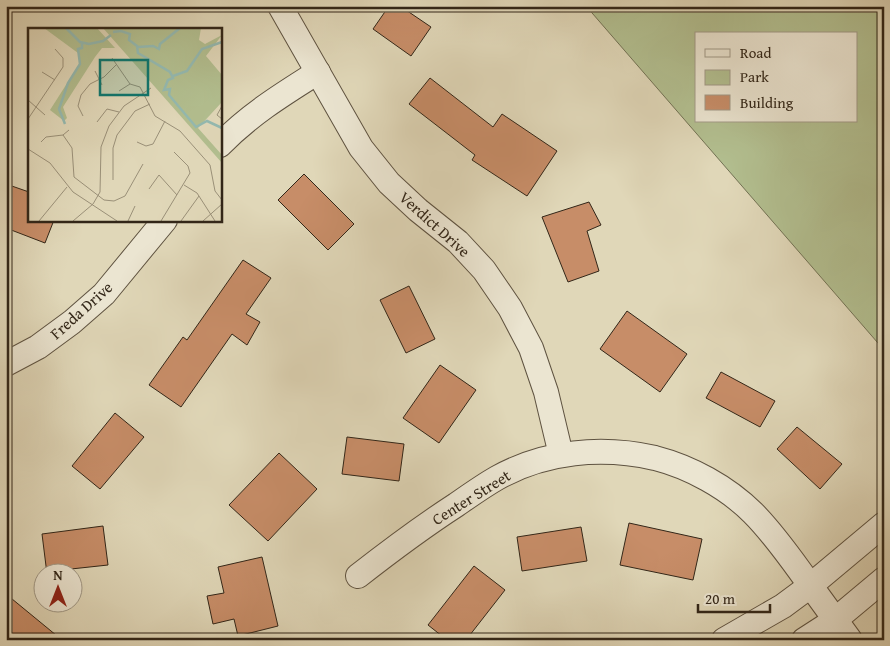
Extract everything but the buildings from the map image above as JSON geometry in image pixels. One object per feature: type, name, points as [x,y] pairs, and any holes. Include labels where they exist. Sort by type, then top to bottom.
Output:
[{"type":"street","name":"Verdict Drive","points":[[280,6],[361,148],[389,183],[418,210],[458,242],[484,270],[510,308],[531,348],[546,392],[561,455]]},
{"type":"street","points":[[221,144],[238,126],[318,72]]},
{"type":"street","name":"Freda Drive","points":[[6,364],[38,347],[72,322],[104,294],[164,221]]},
{"type":"street","name":"Center Street","points":[[358,576],[416,531],[497,478],[529,463],[561,455],[597,451],[634,453],[670,462],[705,477],[735,497],[775,537],[850,640]]},
{"type":"street","points":[[724,640],[782,606],[810,586],[884,524]]},
{"type":"street","points":[[804,640],[835,620],[884,579]]},
{"type":"green space","points":[[586,6],[884,6],[884,350]]}]
